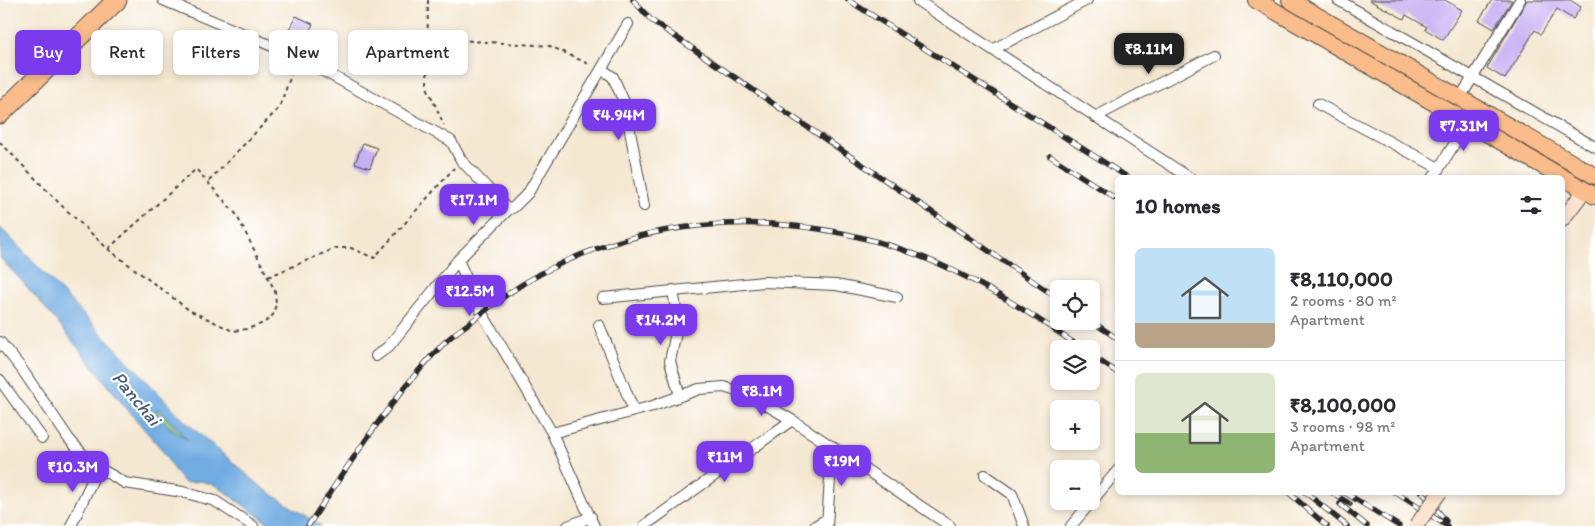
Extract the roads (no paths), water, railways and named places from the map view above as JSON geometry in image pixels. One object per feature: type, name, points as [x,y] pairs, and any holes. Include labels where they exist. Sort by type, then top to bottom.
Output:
[{"type":"highway","points":[[0,114],[117,0]]},
{"type":"main road","points":[[1256,0],[1559,175]]},
{"type":"main road","points":[[1290,0],[1595,176]]},
{"type":"main road","points":[[1452,112],[1460,98]]},
{"type":"main road","points":[[1565,178],[1590,193]]},
{"type":"street","points":[[164,0],[298,57],[451,141],[461,160],[508,210]]},
{"type":"street","points":[[994,49],[1087,0]]},
{"type":"street","points":[[1338,0],[1595,147]]},
{"type":"street","points":[[1460,98],[1520,0]]},
{"type":"street","points":[[918,1],[1185,175]]},
{"type":"street","points":[[376,356],[389,346],[458,260],[508,210],[514,207],[528,193],[603,70],[628,24]]},
{"type":"street","points":[[1095,117],[1214,55]]},
{"type":"street","points":[[603,70],[613,77],[625,104],[644,206]]},
{"type":"street","points":[[1318,104],[1436,173],[1468,122]]},
{"type":"street","points":[[1565,217],[1590,193]]},
{"type":"street","points":[[458,260],[482,313],[552,433],[592,521],[568,526]]},
{"type":"street","points":[[603,298],[764,282],[836,286],[897,297]]},
{"type":"street","points":[[673,290],[678,323],[670,361],[680,396]]},
{"type":"street","points":[[599,325],[634,412]]},
{"type":"street","points":[[0,342],[22,368],[69,439],[97,470],[106,472],[126,483],[183,492],[215,501],[253,526]]},
{"type":"street","points":[[0,380],[42,438]]},
{"type":"street","points":[[552,433],[634,412],[699,389],[724,387],[749,395],[792,420],[950,526]]},
{"type":"street","points":[[644,526],[792,420]]},
{"type":"street","points":[[815,526],[827,522],[832,446]]},
{"type":"street","points":[[71,526],[97,470]]},
{"type":"street","points":[[1071,526],[1115,474]]},
{"type":"street","points":[[985,475],[1012,494],[1024,526]]},
{"type":"street","points":[[1416,526],[1438,495]]},
{"type":"water","name":"Panchai","points":[[0,227],[188,424],[264,489],[321,526],[272,526],[217,486],[201,481],[185,483],[161,449],[60,326],[0,258]],"holes":[[[157,408],[188,440],[171,429],[156,412]]]},
{"type":"railway","points":[[633,0],[651,20],[1050,293]]},
{"type":"railway","points":[[848,0],[1124,175]]},
{"type":"railway","points":[[1050,156],[1115,198]]},
{"type":"railway","points":[[308,526],[389,408],[448,339],[530,280],[584,254],[641,236],[700,226],[759,224],[819,229],[878,242],[934,262],[973,280],[1029,313],[1070,340]]},
{"type":"railway","points":[[1100,327],[1115,337]]},
{"type":"railway","points":[[1100,361],[1115,371]]},
{"type":"railway","points":[[1291,495],[1327,526]]},
{"type":"railway","points":[[1309,495],[1347,526]]},
{"type":"railway","points":[[1336,495],[1350,504]]},
{"type":"railway","points":[[1349,495],[1399,526]]},
{"type":"railway","points":[[1400,495],[1447,526]]},
{"type":"railway","points":[[1424,495],[1446,521]]},
{"type":"railway","points":[[1340,504],[1367,526]]}]
